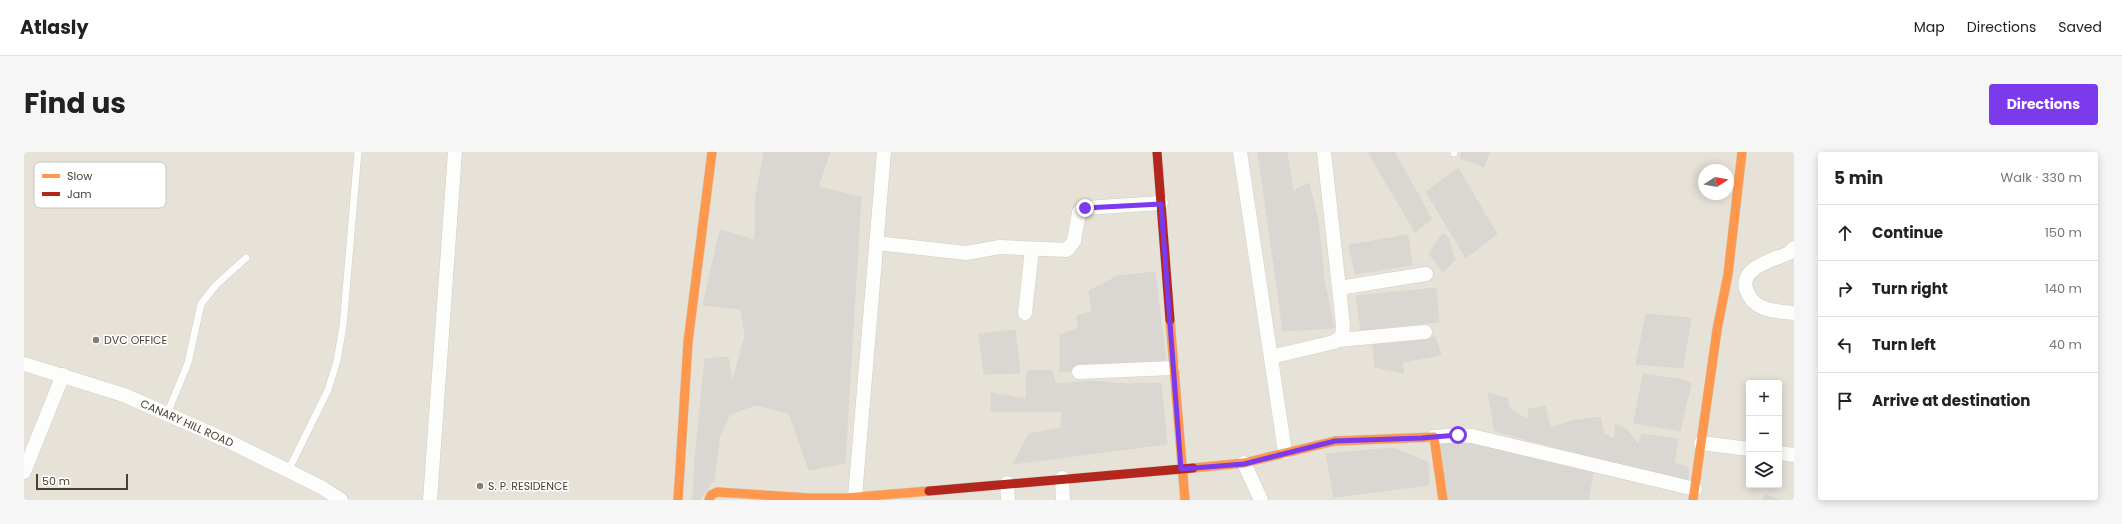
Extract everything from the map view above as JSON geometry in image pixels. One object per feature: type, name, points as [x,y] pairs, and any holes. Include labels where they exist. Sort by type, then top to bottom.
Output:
[{"type":"street","points":[[430,500],[455,152]]},
{"type":"street","points":[[678,500],[688,342],[712,152]]},
{"type":"street","points":[[855,497],[884,152]]},
{"type":"street","points":[[1157,152],[1181,469],[1185,500]]},
{"type":"street","points":[[1240,152],[1285,452]]},
{"type":"street","points":[[1324,152],[1343,326],[1342,337],[1339,340]]},
{"type":"street","points":[[709,500],[713,493],[720,492],[809,498],[941,494],[1008,483],[1244,464],[1285,452],[1335,441],[1458,435],[1472,436],[1694,494],[1717,330],[1728,274],[1742,152]]},
{"type":"street","points":[[876,243],[966,253],[1000,247],[1061,250],[1071,246],[1079,212],[1085,208],[1161,204]]},
{"type":"street","points":[[1794,248],[1789,253],[1753,269],[1746,277],[1745,286],[1749,297],[1757,306],[1768,310],[1794,313]]},
{"type":"street","points":[[1025,313],[1032,249]]},
{"type":"street","points":[[1339,288],[1426,274]]},
{"type":"street","points":[[1271,357],[1339,340],[1425,332]]},
{"type":"street","name":"CANARY HILL ROAD","points":[[24,364],[124,395],[228,441],[341,500]]},
{"type":"street","points":[[1078,372],[1174,368]]},
{"type":"street","points":[[24,472],[63,375]]},
{"type":"street","points":[[1434,437],[1443,500]]},
{"type":"street","points":[[1701,443],[1746,449]]},
{"type":"street","points":[[1782,453],[1794,455]]},
{"type":"street","points":[[1244,464],[1261,500]]},
{"type":"street","points":[[1062,478],[1063,500]]},
{"type":"street","points":[[1008,483],[1008,500]]},
{"type":"lane","points":[[288,471],[328,390],[337,361],[343,326],[358,152]]},
{"type":"lane","points":[[167,414],[188,363],[201,304],[216,285],[246,258]]},
{"type":"shaded area","points":[[24,152],[1794,152],[1794,500],[24,500]]},
{"type":"building","points":[[764,152],[830,152],[818,187],[861,197],[845,463],[809,470],[789,413],[756,405],[730,414],[720,435],[714,480],[699,500],[693,500],[695,459],[705,359],[728,357],[732,383],[745,336],[741,309],[703,305],[720,230],[755,240],[755,201]]},
{"type":"building","points":[[1258,152],[1287,152],[1293,191],[1309,183],[1318,220],[1324,279],[1334,328],[1283,331]]},
{"type":"building","points":[[1368,152],[1394,152],[1432,219],[1415,232]]},
{"type":"building","points":[[1462,152],[1489,152],[1484,167],[1460,158]]},
{"type":"building","points":[[1458,168],[1497,234],[1466,258],[1426,192]]},
{"type":"building","points":[[1443,233],[1448,238],[1455,260],[1443,272],[1429,254]]},
{"type":"building","points":[[1408,235],[1412,265],[1355,274],[1349,245]]},
{"type":"building","points":[[1155,272],[1166,362],[1060,372],[1060,335],[1078,328],[1077,316],[1092,311],[1089,291],[1118,276]]},
{"type":"building","points":[[1436,288],[1439,322],[1361,330],[1356,296]]},
{"type":"building","points":[[1646,314],[1691,318],[1683,368],[1636,364]]},
{"type":"building","points":[[1015,330],[1020,373],[984,374],[979,334]]},
{"type":"building","points":[[1435,337],[1441,355],[1402,362],[1404,373],[1375,367],[1373,345]]},
{"type":"building","points":[[1051,370],[1056,384],[1093,381],[1128,384],[1161,383],[1167,444],[1013,464],[1029,434],[1061,428],[1062,412],[991,411],[991,393],[1026,399],[1027,371]]},
{"type":"building","points":[[1643,374],[1685,380],[1691,384],[1680,431],[1634,423]]},
{"type":"building","points":[[1488,393],[1507,398],[1509,408],[1528,420],[1529,409],[1545,406],[1550,428],[1572,421],[1600,417],[1604,434],[1614,439],[1616,424],[1627,430],[1638,444],[1642,434],[1678,439],[1674,463],[1688,467],[1688,481],[1619,465],[1495,431]]},
{"type":"building","points":[[1462,439],[1594,469],[1588,500],[1448,500],[1439,442]]},
{"type":"building","points":[[1393,448],[1428,462],[1429,485],[1334,497],[1326,454]]},
{"type":"building","points":[[1766,495],[1780,500],[1762,500]]},
{"type":"traffic: slow","points":[[678,500],[688,342],[712,152]]},
{"type":"traffic: slow","points":[[1693,500],[1717,330],[1728,274],[1742,152]]},
{"type":"traffic: slow","points":[[1170,320],[1185,500]]},
{"type":"traffic: slow","points":[[1193,468],[1244,463],[1335,441],[1434,437],[1443,500]]},
{"type":"traffic: slow","points":[[709,500],[711,495],[717,492],[809,498],[846,498],[929,491]]},
{"type":"traffic: jam","points":[[1157,152],[1170,320]]},
{"type":"traffic: jam","points":[[929,491],[1193,468]]},
{"type":"place","name":"DVC OFFICE","points":[[96,340]]},
{"type":"place","name":"S. P. RESIDENCE","points":[[480,486]]},
{"type":"route","points":[[1085,208],[1161,204],[1181,469],[1244,464],[1285,452],[1335,441],[1422,438],[1458,435]]}]
